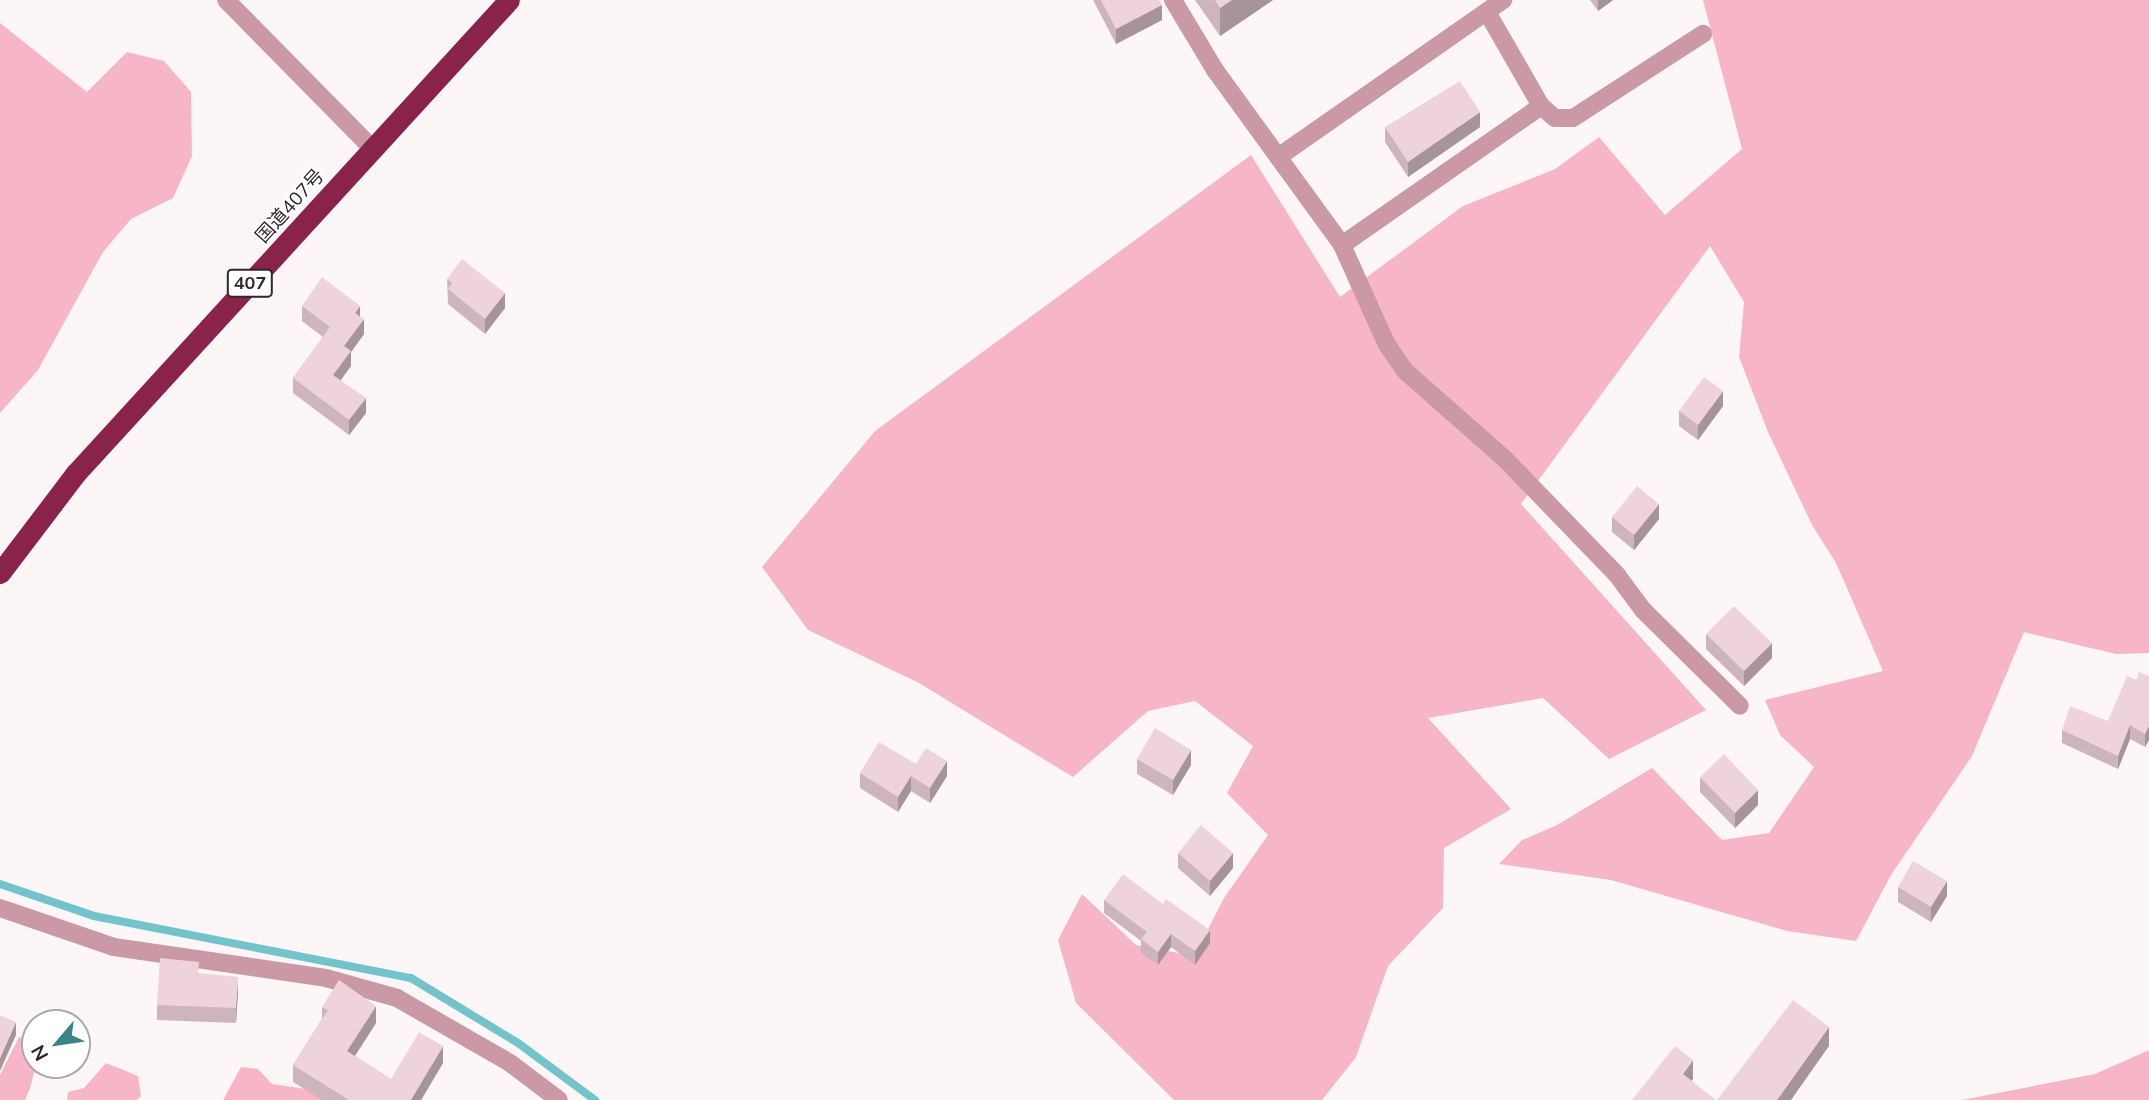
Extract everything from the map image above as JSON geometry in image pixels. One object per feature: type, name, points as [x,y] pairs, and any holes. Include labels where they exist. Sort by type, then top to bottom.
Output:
[{"type":"highway","name":"国道407号","points":[[0,573],[76,473],[509,0]]},
{"type":"street","points":[[1173,0],[1215,70],[1281,155],[1342,245],[1386,343],[1404,370],[1506,460],[1617,575],[1643,610],[1740,706]]},
{"type":"street","points":[[1281,155],[1503,0]]},
{"type":"street","points":[[231,2],[373,149]]},
{"type":"street","points":[[1487,12],[1541,106],[1555,118],[1573,118],[1703,34]]},
{"type":"street","points":[[1342,245],[1541,106]]},
{"type":"street","points":[[0,908],[114,947],[326,978],[397,998],[510,1063],[559,1100]]},
{"type":"shaded area","points":[[1703,0],[2149,0],[2149,653],[2116,654],[2024,632],[1972,756],[1891,875],[1856,941],[1787,931],[1611,880],[1499,864],[1522,840],[1557,825],[1652,768],[1722,840],[1769,833],[1814,767],[1780,735],[1765,700],[1883,671],[1836,563],[1812,525],[1768,432],[1739,357],[1744,302],[1710,246],[1521,504],[1706,710],[1609,759],[1543,698],[1428,718],[1511,809],[1444,848],[1443,908],[1388,966],[1356,1057],[1322,1100],[1174,1100],[1076,1003],[1058,940],[1082,894],[1136,945],[1194,956],[1224,898],[1268,835],[1227,793],[1253,746],[1195,701],[1148,711],[1073,777],[919,683],[808,630],[762,567],[875,431],[1251,155],[1340,297],[1463,206],[1555,169],[1599,137],[1665,215],[1742,149]]},
{"type":"shaded area","points":[[0,23],[87,92],[127,52],[164,61],[191,92],[192,156],[173,198],[131,219],[103,252],[38,370],[0,413]]},
{"type":"shaded area","points":[[21,1038],[21,1079],[32,1079],[25,1100],[0,1100],[0,1075]]},
{"type":"shaded area","points":[[2149,1050],[2149,1100],[1962,1100],[2095,1074]]},
{"type":"shaded area","points":[[106,1063],[138,1076],[141,1096],[136,1100],[67,1100],[68,1092],[84,1088]]},
{"type":"shaded area","points":[[241,1067],[258,1069],[272,1084],[306,1089],[330,1100],[223,1100]]},
{"type":"building","points":[[1101,0],[1159,0],[1162,5],[1116,29]]},
{"type":"building","points":[[1215,0],[1232,0],[1220,8]]},
{"type":"building","points":[[1460,81],[1480,112],[1408,162],[1385,127]]},
{"type":"building","points":[[462,259],[505,293],[485,319],[448,289],[452,283],[447,279]]},
{"type":"building","points":[[322,277],[360,306],[355,313],[364,319],[344,346],[351,351],[333,375],[366,398],[349,420],[293,378],[330,327],[302,306]]},
{"type":"building","points":[[1704,377],[1723,391],[1698,425],[1679,411]]},
{"type":"building","points":[[1637,486],[1659,504],[1634,535],[1612,517]]},
{"type":"building","points":[[1734,606],[1772,643],[1744,671],[1706,634]]},
{"type":"building","points":[[2139,672],[2149,676],[2149,726],[2145,734],[2130,725],[2118,756],[2062,730],[2070,706],[2108,721],[2127,676],[2136,680]]},
{"type":"building","points":[[1155,728],[1191,750],[1173,780],[1137,759]]},
{"type":"building","points":[[879,742],[916,764],[926,748],[947,761],[930,788],[911,776],[898,797],[860,773]]},
{"type":"building","points":[[1724,754],[1758,790],[1735,813],[1700,777]]},
{"type":"building","points":[[1201,825],[1233,853],[1210,881],[1178,853]]},
{"type":"building","points":[[1913,861],[1947,881],[1931,907],[1898,887]]},
{"type":"building","points":[[1123,874],[1163,904],[1166,899],[1210,930],[1195,951],[1171,934],[1158,952],[1141,939],[1147,932],[1104,900]]},
{"type":"building","points":[[160,958],[199,962],[198,973],[238,977],[236,1008],[157,1005]]},
{"type":"building","points":[[339,980],[376,1006],[347,1051],[391,1079],[419,1032],[443,1046],[411,1100],[349,1100],[293,1065],[328,1010],[322,1007]]},
{"type":"building","points":[[1793,1000],[1829,1027],[1777,1100],[1717,1100]]},
{"type":"building","points":[[0,1015],[16,1022],[0,1058]]},
{"type":"building","points":[[1675,1046],[1693,1060],[1683,1074],[1716,1100],[1632,1100]]},
{"type":"waterway","points":[[0,884],[94,916],[411,978],[518,1043],[595,1100]]}]
